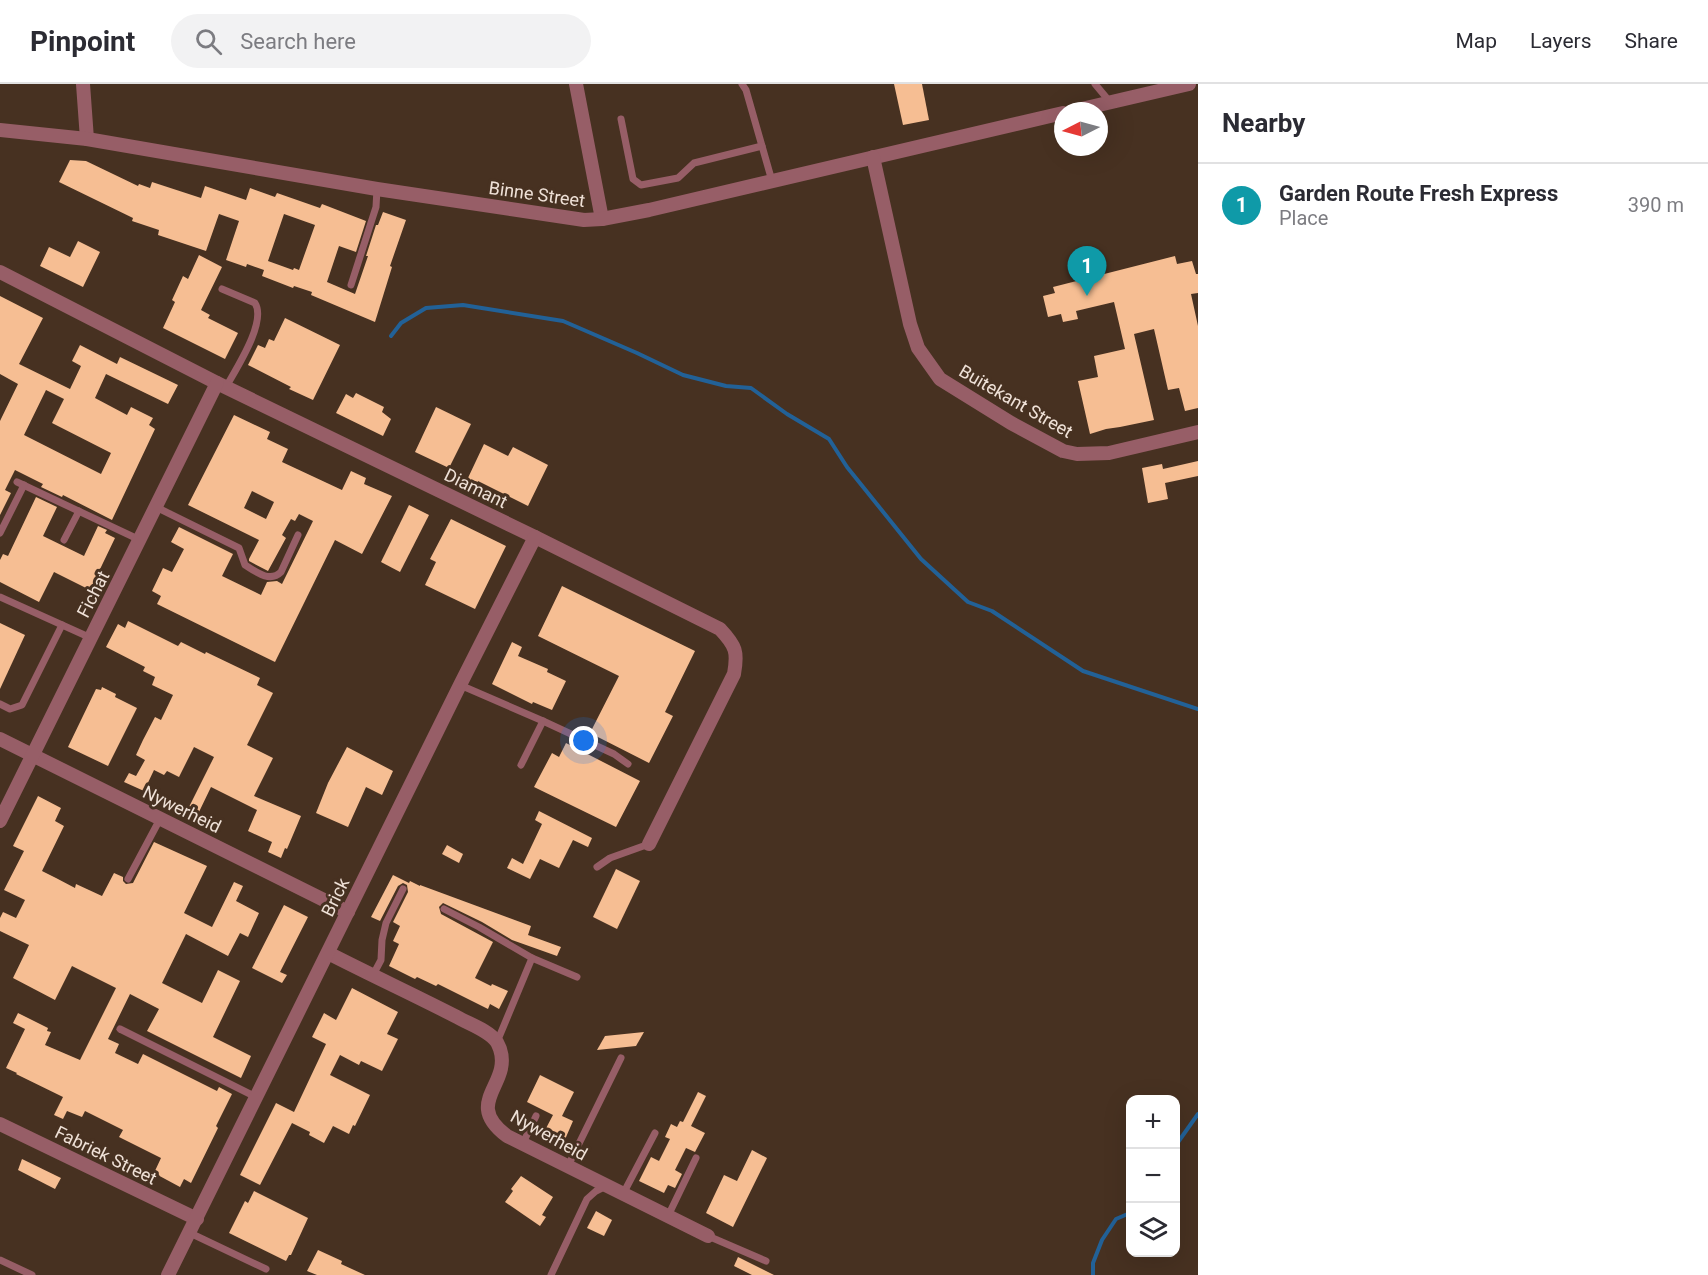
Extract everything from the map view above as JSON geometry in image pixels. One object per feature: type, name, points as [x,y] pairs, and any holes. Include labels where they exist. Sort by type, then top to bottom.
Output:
[{"type":"street","points":[[84,84],[87,139]]},
{"type":"street","points":[[576,84],[602,219]]},
{"type":"street","points":[[1110,102],[1189,84]]},
{"type":"street","name":"Binne Street","points":[[0,130],[87,139],[377,189],[584,220],[649,210],[1054,115]]},
{"type":"street","name":"Buitekant Street","points":[[873,157],[910,324],[918,348],[940,378],[1011,423],[1063,451],[1077,454],[1109,453],[1198,432]]},
{"type":"street","name":"Diamant","points":[[0,272],[222,385],[720,629],[730,640],[736,652],[734,674],[649,843]]},
{"type":"street","name":"Fichat","points":[[0,821],[156,507],[222,385]]},
{"type":"street","name":"Brick","points":[[168,1275],[536,537]]},
{"type":"street","name":"Nywerheid","points":[[0,740],[348,912]]},
{"type":"street","points":[[328,953],[481,1030],[497,1042]]},
{"type":"street","name":"Nywerheid","points":[[497,1042],[503,1062],[488,1103],[489,1116],[496,1128],[507,1136],[708,1236]]},
{"type":"street","name":"Fabriek Street","points":[[0,1124],[197,1219]]},
{"type":"lane","points":[[741,84],[746,90],[772,181]]},
{"type":"lane","points":[[1095,84],[1110,102]]},
{"type":"lane","points":[[621,119],[633,179],[641,185],[678,178],[694,163],[762,146]]},
{"type":"lane","points":[[351,285],[376,207],[377,189]]},
{"type":"lane","points":[[222,289],[255,303],[258,316],[255,331],[222,385]]},
{"type":"lane","points":[[0,533],[20,484],[140,540]]},
{"type":"lane","points":[[156,507],[239,548],[245,565],[269,578],[279,574],[298,535]]},
{"type":"lane","points":[[64,540],[79,511]]},
{"type":"lane","points":[[0,597],[91,638]]},
{"type":"lane","points":[[0,704],[10,708],[22,705],[62,625]]},
{"type":"lane","points":[[460,686],[543,721],[614,754],[628,764]]},
{"type":"lane","points":[[521,765],[543,721]]},
{"type":"lane","points":[[128,879],[160,819]]},
{"type":"lane","points":[[597,867],[610,858],[649,843]]},
{"type":"lane","points":[[373,975],[381,960],[386,923],[403,889]]},
{"type":"lane","points":[[444,909],[532,957],[577,977]]},
{"type":"lane","points":[[497,1042],[532,957]]},
{"type":"lane","points":[[120,1029],[256,1097]]},
{"type":"lane","points":[[568,1166],[621,1058]]},
{"type":"lane","points":[[523,1143],[536,1116]]},
{"type":"lane","points":[[623,1194],[654,1133]]},
{"type":"lane","points":[[668,1216],[696,1158]]},
{"type":"lane","points":[[551,1275],[587,1199],[606,1186]]},
{"type":"lane","points":[[190,1233],[266,1269]]},
{"type":"lane","points":[[708,1236],[766,1260]]},
{"type":"lane","points":[[0,1260],[32,1275]]},
{"type":"building","points":[[894,84],[922,84],[929,120],[903,125]]},
{"type":"building","points":[[70,160],[86,161],[138,186],[139,184],[150,188],[152,182],[201,198],[205,186],[246,200],[250,188],[275,197],[277,193],[320,208],[322,204],[366,221],[356,252],[339,246],[327,282],[355,294],[376,225],[383,212],[406,220],[390,266],[392,267],[375,322],[311,295],[312,292],[294,286],[293,288],[262,276],[264,270],[226,260],[239,221],[219,214],[206,251],[158,235],[159,230],[132,221],[133,218],[59,182]],"holes":[[[284,214],[315,225],[299,270],[268,261]]]},
{"type":"building","points":[[78,241],[100,252],[83,287],[40,266],[49,247],[70,257]]},
{"type":"building","points":[[199,255],[222,267],[201,310],[210,315],[208,318],[238,333],[225,359],[163,328],[175,302],[172,300],[183,276],[188,279]]},
{"type":"building","points":[[1175,256],[1177,264],[1192,261],[1196,274],[1198,274],[1198,293],[1191,294],[1198,326],[1198,408],[1185,411],[1179,388],[1168,390],[1154,329],[1134,334],[1154,420],[1090,434],[1078,381],[1098,377],[1094,356],[1125,349],[1114,302],[1076,311],[1078,319],[1063,322],[1061,314],[1048,317],[1043,296],[1055,293],[1053,287]]},
{"type":"building","points":[[0,296],[43,318],[19,364],[70,389],[81,366],[72,361],[80,345],[117,364],[120,357],[178,385],[168,404],[106,374],[95,398],[127,415],[131,407],[153,418],[149,425],[155,429],[112,520],[63,495],[62,497],[41,487],[43,484],[15,470],[5,490],[11,493],[0,515],[0,421],[18,384],[0,374]],"holes":[[[46,390],[64,399],[52,423],[111,453],[101,474],[24,435]]]},
{"type":"building","points":[[285,318],[340,345],[313,400],[248,365],[258,345],[265,348],[269,339],[274,341]]},
{"type":"building","points":[[356,393],[384,407],[382,412],[391,419],[383,436],[336,413],[346,394],[353,398]]},
{"type":"building","points":[[436,407],[471,424],[449,468],[415,452]]},
{"type":"building","points":[[234,415],[270,432],[267,439],[288,449],[282,462],[342,490],[351,471],[366,478],[364,484],[392,496],[362,554],[335,540],[275,662],[157,604],[161,596],[152,591],[163,568],[172,572],[184,549],[171,542],[179,527],[233,554],[222,576],[261,595],[267,582],[277,581],[282,584],[313,521],[299,514],[295,521],[291,519],[282,535],[286,538],[268,571],[249,561],[259,540],[188,505]],"holes":[[[252,491],[274,502],[266,519],[244,508]]]},
{"type":"building","points":[[484,444],[508,456],[513,447],[548,465],[528,506],[478,481],[477,484],[467,480]]},
{"type":"building","points":[[1198,461],[1198,476],[1165,483],[1168,499],[1148,503],[1142,468],[1162,464],[1163,469]]},
{"type":"building","points":[[36,497],[57,507],[43,536],[84,556],[98,526],[107,530],[105,533],[115,538],[90,590],[54,572],[39,602],[0,582],[0,560],[3,554],[8,556]]},
{"type":"building","points":[[409,505],[429,515],[400,572],[381,562]]},
{"type":"building","points":[[451,519],[506,546],[475,609],[425,585],[436,562],[430,559]]},
{"type":"building","points":[[562,586],[695,651],[665,712],[673,716],[649,763],[590,733],[619,676],[538,636]]},
{"type":"building","points":[[128,621],[178,646],[181,642],[260,678],[257,685],[273,693],[247,745],[273,758],[254,796],[301,816],[281,858],[268,852],[272,842],[248,831],[257,810],[211,787],[198,814],[188,809],[214,757],[194,747],[179,777],[167,771],[164,775],[154,770],[144,791],[124,782],[129,773],[136,776],[145,760],[136,755],[155,717],[161,720],[173,695],[152,685],[155,677],[143,671],[145,667],[106,647],[118,624],[125,628]]},
{"type":"building","points":[[0,623],[25,635],[0,689]]},
{"type":"building","points":[[512,642],[522,647],[518,656],[548,669],[547,672],[566,681],[552,710],[533,702],[532,704],[492,684]]},
{"type":"building","points":[[102,687],[116,694],[115,697],[137,708],[108,766],[68,747],[96,689],[101,690]]},
{"type":"building","points":[[566,743],[640,781],[616,827],[534,787],[552,753],[559,757]]},
{"type":"building","points":[[347,747],[393,771],[382,795],[366,787],[348,827],[316,813],[328,783]]},
{"type":"building","points":[[38,796],[61,808],[55,821],[64,826],[42,871],[75,888],[76,884],[102,896],[114,873],[123,877],[126,884],[133,883],[154,842],[207,866],[184,913],[212,927],[234,882],[243,886],[236,901],[259,913],[248,937],[240,933],[228,956],[186,934],[162,983],[202,1003],[218,970],[240,981],[213,1037],[251,1056],[241,1078],[147,1031],[159,1009],[130,994],[108,1039],[119,1044],[115,1053],[138,1064],[143,1054],[217,1091],[219,1087],[232,1094],[191,1183],[184,1179],[180,1187],[154,1173],[161,1158],[119,1137],[123,1130],[85,1111],[82,1117],[67,1111],[63,1119],[54,1115],[63,1097],[6,1068],[25,1029],[13,1023],[18,1013],[48,1028],[47,1031],[51,1032],[45,1045],[80,1060],[116,988],[72,966],[55,1000],[13,978],[29,945],[0,931],[0,918],[3,912],[16,918],[25,900],[4,890],[24,851],[13,846]]},
{"type":"building","points":[[539,811],[592,838],[588,847],[573,840],[559,868],[540,859],[530,879],[507,868],[512,858],[523,864],[542,824],[535,820]]},
{"type":"building","points":[[447,845],[463,854],[459,863],[442,854]]},
{"type":"building","points":[[616,869],[640,881],[617,929],[593,917]]},
{"type":"building","points":[[393,875],[409,883],[410,881],[531,926],[528,935],[561,947],[557,956],[512,940],[443,903],[439,907],[441,914],[493,942],[475,978],[508,991],[499,1009],[490,1004],[488,1009],[438,984],[436,986],[417,977],[415,979],[389,966],[399,944],[393,941],[400,926],[393,922],[408,892],[407,885],[403,883],[398,886],[380,921],[371,917]]},
{"type":"building","points":[[284,905],[308,917],[280,972],[287,975],[282,983],[252,968]]},
{"type":"building","points":[[352,988],[398,1012],[387,1034],[398,1039],[382,1071],[361,1061],[359,1065],[340,1055],[330,1075],[370,1095],[355,1126],[353,1125],[349,1134],[333,1126],[324,1143],[309,1135],[310,1132],[292,1123],[260,1185],[240,1175],[276,1103],[294,1112],[326,1044],[312,1037],[324,1013],[336,1020]]},
{"type":"building","points":[[644,1032],[636,1046],[597,1050],[605,1036]]},
{"type":"building","points":[[540,1075],[574,1092],[562,1116],[573,1121],[563,1144],[543,1134],[553,1115],[527,1102]]},
{"type":"building","points":[[698,1092],[706,1096],[691,1126],[705,1133],[695,1152],[686,1148],[675,1170],[682,1174],[675,1188],[668,1185],[664,1193],[639,1181],[651,1157],[659,1161],[670,1139],[665,1137],[671,1124],[677,1127],[680,1121],[683,1122]]},
{"type":"building","points":[[752,1150],[767,1158],[733,1227],[706,1213],[724,1175],[737,1181]]},
{"type":"building","points":[[22,1159],[61,1178],[55,1189],[18,1170]]},
{"type":"building","points":[[521,1176],[553,1197],[542,1215],[546,1217],[540,1226],[505,1202]]},
{"type":"building","points":[[254,1191],[308,1218],[286,1261],[229,1233],[245,1201],[248,1203]]},
{"type":"building","points":[[596,1211],[612,1220],[604,1236],[587,1228]]},
{"type":"building","points":[[318,1250],[365,1275],[317,1275],[307,1271]]},
{"type":"building","points":[[738,1257],[774,1275],[752,1275],[734,1266]]},
{"type":"waterway","points":[[391,336],[401,323],[426,308],[463,305],[563,321],[683,375],[726,386],[751,388],[787,414],[829,439],[847,467],[921,559],[968,602],[992,611],[1083,671],[1198,709]]},
{"type":"waterway","points":[[1180,1139],[1198,1114]]},
{"type":"waterway","points":[[1093,1275],[1093,1263],[1102,1240],[1116,1219],[1126,1215]]},
{"type":"place","name":"Garden Route Fresh Express","points":[[1087,296]]}]
